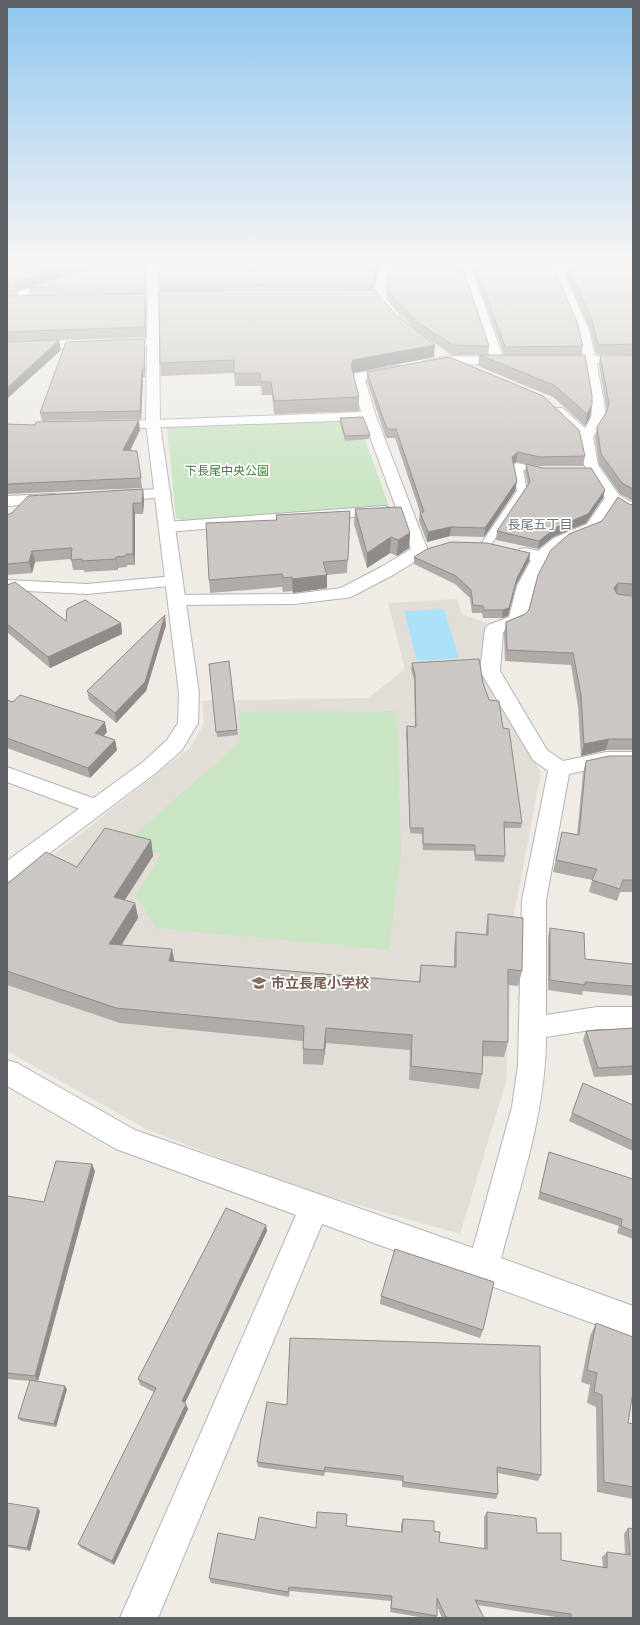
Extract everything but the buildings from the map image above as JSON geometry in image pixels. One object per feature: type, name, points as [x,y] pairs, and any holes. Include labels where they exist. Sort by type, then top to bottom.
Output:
[{"type":"street","points":[[7,873],[150,767],[175,745],[188,723],[189,693],[153,424],[153,339]]},
{"type":"street","points":[[490,339],[498,361]]},
{"type":"street","points":[[585,339],[598,406],[598,418],[586,438]]},
{"type":"street","points":[[7,346],[153,342]]},
{"type":"street","points":[[7,359],[22,346]]},
{"type":"street","points":[[431,349],[449,360],[477,372]]},
{"type":"street","points":[[177,600],[294,599],[345,592],[428,549],[405,510],[369,416],[358,377],[449,360],[521,361]]},
{"type":"street","points":[[544,361],[633,360]]},
{"type":"street","points":[[547,401],[586,438],[591,465],[613,498],[633,510]]},
{"type":"street","points":[[92,426],[369,416]]},
{"type":"street","points":[[542,471],[557,471]]},
{"type":"street","points":[[580,471],[595,471]]},
{"type":"street","points":[[101,497],[163,494]]},
{"type":"street","points":[[9,508],[25,501],[71,498]]},
{"type":"street","points":[[613,498],[593,527],[560,541],[541,557],[526,586],[517,620],[494,629],[490,671],[540,754],[559,768],[606,759],[633,759]]},
{"type":"street","points":[[167,526],[405,510]]},
{"type":"street","points":[[493,546],[541,557]]},
{"type":"street","points":[[7,585],[87,589],[174,581]]},
{"type":"street","points":[[483,1267],[526,1107],[532,1065],[534,900],[559,768]]},
{"type":"street","points":[[7,774],[96,807]]},
{"type":"street","points":[[533,1028],[597,1018],[633,1018]]},
{"type":"street","points":[[7,1072],[126,1140],[633,1322]]},
{"type":"street","points":[[139,1618],[314,1208]]},
{"type":"lane","points":[[493,546],[522,491],[517,466],[542,471]]},
{"type":"shaded area","name":"市立長尾小学校","points":[[457,599],[462,614],[486,623],[484,670],[541,773],[514,915],[506,1082],[460,1234],[292,1186],[146,1129],[7,1051],[7,891],[189,749],[204,724],[202,701],[368,698],[405,669],[388,603]]},
{"type":"green space","name":"下長尾中央公園","points":[[358,420],[389,506],[185,521],[176,518],[167,427]]},
{"type":"green space","points":[[397,711],[401,851],[389,950],[156,928],[136,895],[161,854],[127,841],[240,742],[239,712]]},
{"type":"water","points":[[444,609],[459,658],[417,661],[404,611]]},
{"type":"place","name":"市立長尾小学校","points":[[259,983]]},
{"type":"district","name":"長尾五丁目","points":[[540,524]]}]
